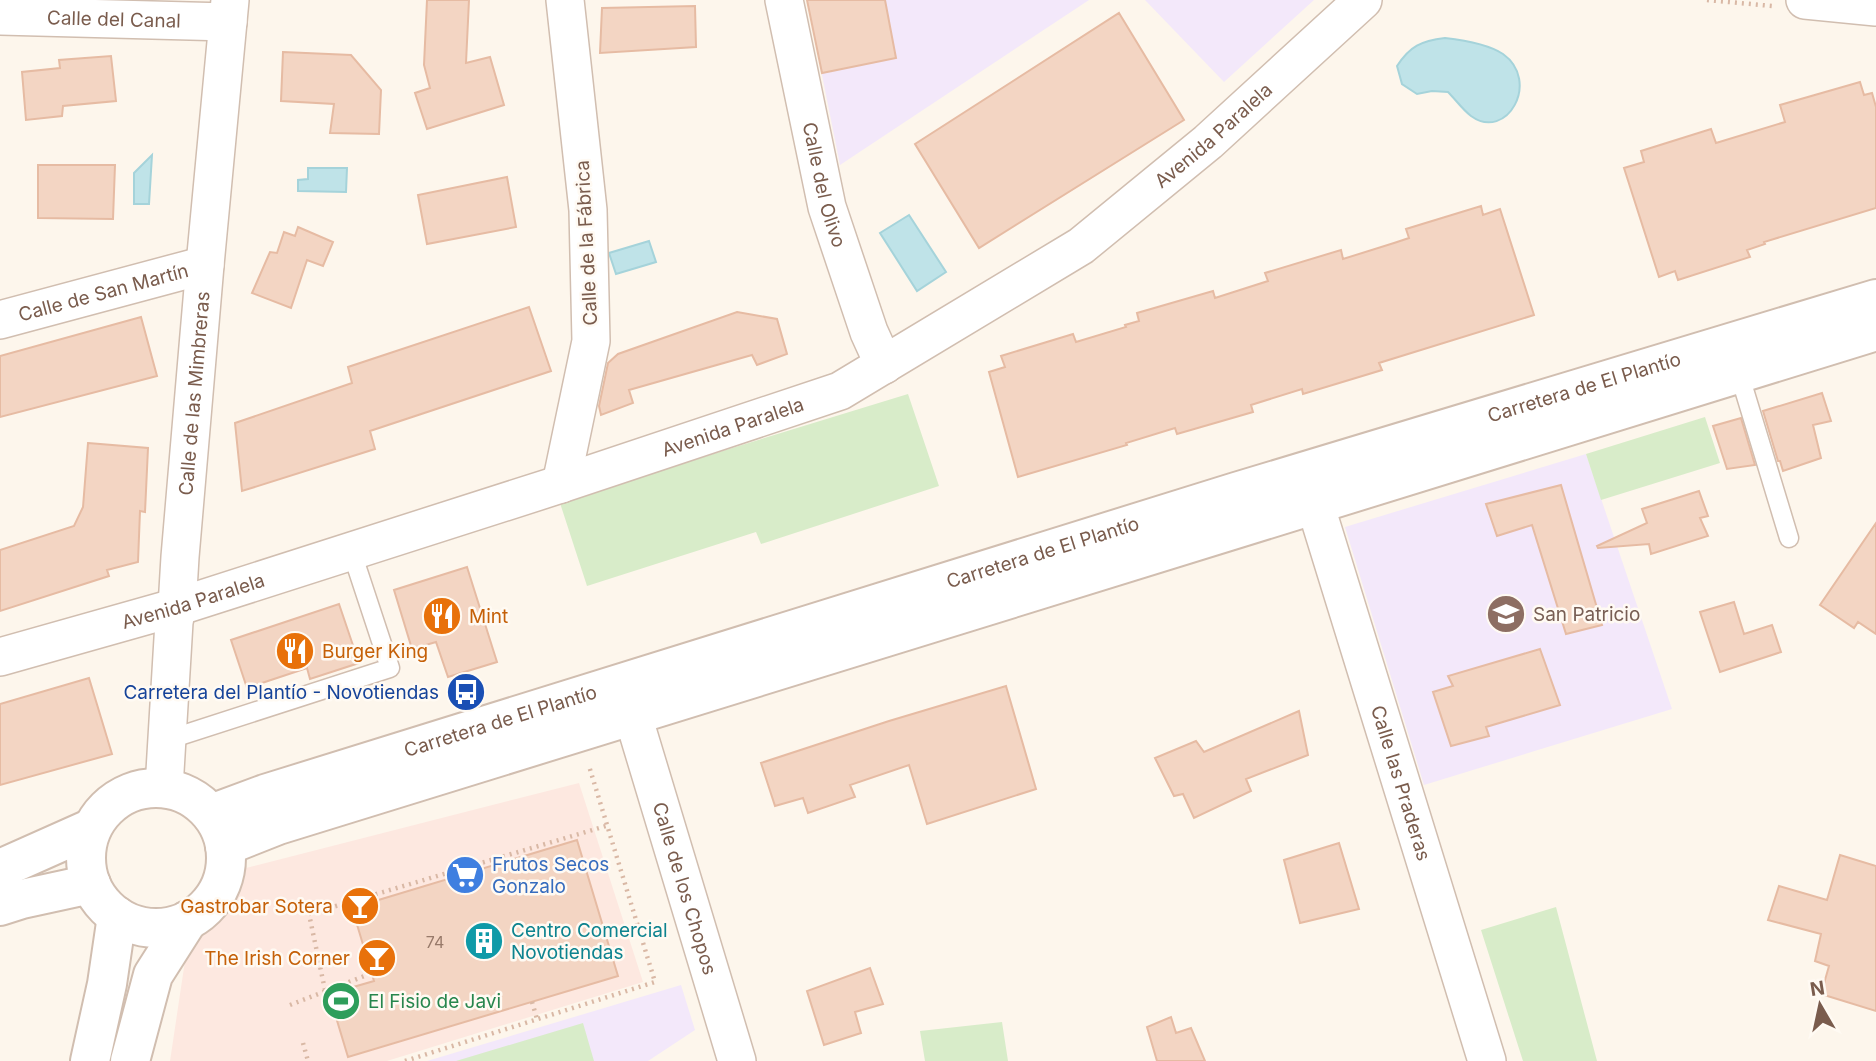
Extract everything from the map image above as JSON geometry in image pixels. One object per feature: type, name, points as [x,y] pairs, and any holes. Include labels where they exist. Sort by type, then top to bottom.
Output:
[{"type":"street","name":"Calle de la Fábrica","points":[[561,484],[591,341],[588,210],[565,0]]},
{"type":"street","name":"Calle del Olivo","points":[[784,0],[827,207],[869,332],[884,365]]},
{"type":"street","name":"Avenida Paralela","points":[[0,657],[177,607],[840,391],[1081,246],[1208,142],[1363,0]]},
{"type":"street","points":[[1805,0],[1876,7]]},
{"type":"street","name":"Calle del Canal","points":[[0,16],[229,11]]},
{"type":"street","name":"Calle de las Mimbreras","points":[[164,788],[174,622],[229,11]]},
{"type":"street","name":"Calle de San Martín","points":[[0,320],[205,265]]},
{"type":"street","name":"Carretera de El Plantío","points":[[218,830],[290,786],[1236,492],[1876,299]]},
{"type":"street","name":"Carretera de El Plantío","points":[[218,830],[278,825],[638,732],[1315,504],[1876,331]]},
{"type":"street","name":"Calle las Praderas","points":[[1315,504],[1487,1061]]},
{"type":"street","name":"Calle de los Chopos","points":[[638,732],[737,1061]]},
{"type":"street","points":[[164,788],[182,793],[198,802],[218,830],[225,868],[219,889],[206,907],[188,920],[171,926],[134,924],[117,916],[102,902],[91,884],[86,865],[92,828],[105,810],[122,796],[142,789],[164,788]]},
{"type":"street","points":[[0,869],[92,828]]},
{"type":"street","points":[[0,906],[91,884]]},
{"type":"street","points":[[90,1061],[107,984],[117,916]]},
{"type":"street","points":[[130,1061],[153,975],[188,920]]},
{"type":"lane","points":[[1740,373],[1789,538]]},
{"type":"lane","points":[[167,740],[390,668],[356,565]]},
{"type":"path","points":[[405,1061],[655,982],[588,766],[638,732]]},
{"type":"path","points":[[325,990],[309,914],[489,863],[606,825]]},
{"type":"path","points":[[290,1004],[372,973]]},
{"type":"path","points":[[531,1002],[537,1019]]},
{"type":"path","points":[[303,1043],[308,1061]]},
{"type":"shaded area","points":[[807,0],[1089,0],[840,165]]},
{"type":"shaded area","points":[[1145,0],[1314,0],[1224,82]]},
{"type":"shaded area","name":"San Patricio","points":[[1586,454],[1672,709],[1424,785],[1345,527]]},
{"type":"shaded area","points":[[579,783],[643,982],[387,1061],[170,1061],[188,941],[214,921],[237,894],[246,868]]},
{"type":"shaded area","points":[[681,985],[695,1030],[648,1061],[427,1061]]},
{"type":"green space","points":[[908,394],[939,486],[761,544],[756,532],[587,586],[560,503]]},
{"type":"green space","points":[[1705,417],[1720,463],[1601,500],[1586,454]]},
{"type":"green space","points":[[1556,907],[1597,1061],[1523,1061],[1481,930]]},
{"type":"green space","points":[[1002,1022],[1008,1061],[925,1061],[920,1031]]},
{"type":"green space","points":[[583,1023],[594,1061],[456,1061]]},
{"type":"water","points":[[1445,38],[1490,48],[1503,54],[1514,65],[1519,79],[1519,92],[1515,105],[1507,115],[1497,121],[1484,122],[1468,114],[1448,92],[1417,94],[1402,84],[1397,66],[1407,54],[1423,43]]},
{"type":"water","points":[[152,155],[149,204],[134,204],[134,173]]},
{"type":"water","points":[[308,168],[347,168],[346,192],[298,191],[298,180],[308,179]]},
{"type":"water","points":[[909,215],[946,272],[917,291],[880,233]]},
{"type":"water","points":[[649,241],[656,262],[616,274],[609,253]]},
{"type":"building","points":[[427,0],[469,0],[466,63],[490,57],[504,105],[427,129],[415,93],[430,88],[424,65]]},
{"type":"building","points":[[807,0],[885,0],[896,58],[822,73]]},
{"type":"building","points":[[695,6],[696,47],[600,53],[602,8]]},
{"type":"building","points":[[1119,13],[1184,120],[979,248],[915,144]]},
{"type":"building","points":[[283,52],[351,55],[381,90],[379,134],[330,133],[334,104],[281,101]]},
{"type":"building","points":[[111,56],[116,101],[63,106],[62,116],[26,120],[22,72],[60,68],[59,60]]},
{"type":"building","points":[[1860,82],[1864,95],[1872,93],[1876,107],[1876,208],[1764,242],[1765,244],[1747,250],[1750,257],[1678,280],[1675,271],[1659,277],[1624,168],[1644,162],[1641,151],[1711,129],[1716,143],[1785,122],[1780,105]]},
{"type":"building","points":[[38,165],[115,165],[113,219],[38,218]]},
{"type":"building","points":[[507,177],[516,227],[427,244],[418,195]]},
{"type":"building","points":[[1481,206],[1483,215],[1500,209],[1534,315],[1379,363],[1382,370],[1303,394],[1302,389],[1251,405],[1253,412],[1177,434],[1175,428],[1018,477],[989,372],[1005,367],[1001,356],[1073,334],[1076,342],[1126,327],[1125,325],[1139,321],[1137,313],[1213,291],[1215,298],[1268,281],[1265,273],[1341,250],[1343,259],[1409,238],[1406,229]]},
{"type":"building","points":[[298,227],[333,242],[323,266],[307,260],[291,308],[252,293],[270,252],[277,253],[284,232],[295,236]]},
{"type":"building","points":[[529,307],[551,371],[370,431],[375,449],[242,491],[235,423],[352,383],[348,367]]},
{"type":"building","points":[[737,312],[777,319],[787,354],[757,365],[752,355],[629,390],[633,403],[601,415],[599,406],[608,363],[618,354]]},
{"type":"building","points":[[141,317],[157,376],[0,417],[0,356]]},
{"type":"building","points":[[1822,393],[1831,421],[1813,425],[1821,458],[1783,471],[1763,411]]},
{"type":"building","points":[[1741,418],[1755,465],[1727,469],[1713,426]]},
{"type":"building","points":[[88,443],[148,448],[145,512],[140,511],[138,562],[107,570],[109,576],[0,611],[0,550],[74,526],[83,507]]},
{"type":"building","points":[[1561,485],[1602,625],[1566,634],[1532,525],[1497,536],[1486,504]]},
{"type":"building","points":[[1699,491],[1708,516],[1700,518],[1708,536],[1651,554],[1649,544],[1598,548],[1597,546],[1647,523],[1642,509]]},
{"type":"building","points":[[1876,523],[1876,634],[1858,622],[1854,628],[1820,605]]},
{"type":"building","name":"Mint","points":[[467,567],[497,662],[448,677],[436,642],[412,649],[394,590]]},
{"type":"building","points":[[1734,602],[1744,634],[1772,625],[1781,652],[1720,672],[1700,612]]},
{"type":"building","name":"Burger King","points":[[339,604],[359,663],[310,679],[307,668],[247,688],[231,640]]},
{"type":"building","points":[[1540,649],[1560,705],[1486,727],[1489,736],[1451,746],[1433,692],[1453,686],[1448,676]]},
{"type":"building","points":[[89,678],[112,754],[0,785],[0,704]]},
{"type":"building","points":[[1006,686],[1036,789],[927,824],[909,765],[850,785],[855,797],[808,813],[803,798],[775,806],[761,763]]},
{"type":"building","points":[[1299,711],[1308,755],[1246,779],[1251,791],[1194,818],[1183,794],[1174,796],[1155,758],[1196,741],[1204,752]]},
{"type":"building","name":"Centro Comercial Novotiendas","points":[[577,840],[618,976],[348,1057],[329,994],[374,981],[352,908]]},
{"type":"building","points":[[1339,843],[1359,909],[1300,923],[1284,860]]},
{"type":"building","points":[[1840,855],[1876,866],[1876,1011],[1821,994],[1829,966],[1815,961],[1821,934],[1768,920],[1779,886],[1827,900]]},
{"type":"building","points":[[870,968],[883,1004],[855,1012],[861,1033],[824,1045],[807,991]]},
{"type":"building","points":[[1171,1017],[1176,1033],[1191,1028],[1205,1061],[1157,1061],[1147,1027]]},
{"type":"place","name":"San Patricio","points":[[1506,614]]},
{"type":"place","name":"Mint","points":[[442,616]]},
{"type":"place","name":"Burger King","points":[[295,651]]},
{"type":"place","name":"Carretera del Plantío - Novotiendas","points":[[466,692]]},
{"type":"place","name":"Frutos Secos Gonzalo","points":[[465,875]]},
{"type":"place","name":"Gastrobar Sotera","points":[[360,906]]},
{"type":"place","name":"Centro Comercial Novotiendas","points":[[484,941]]},
{"type":"place","name":"The Irish Corner","points":[[377,958]]},
{"type":"place","name":"El Fisio de Javi","points":[[341,1001]]}]
